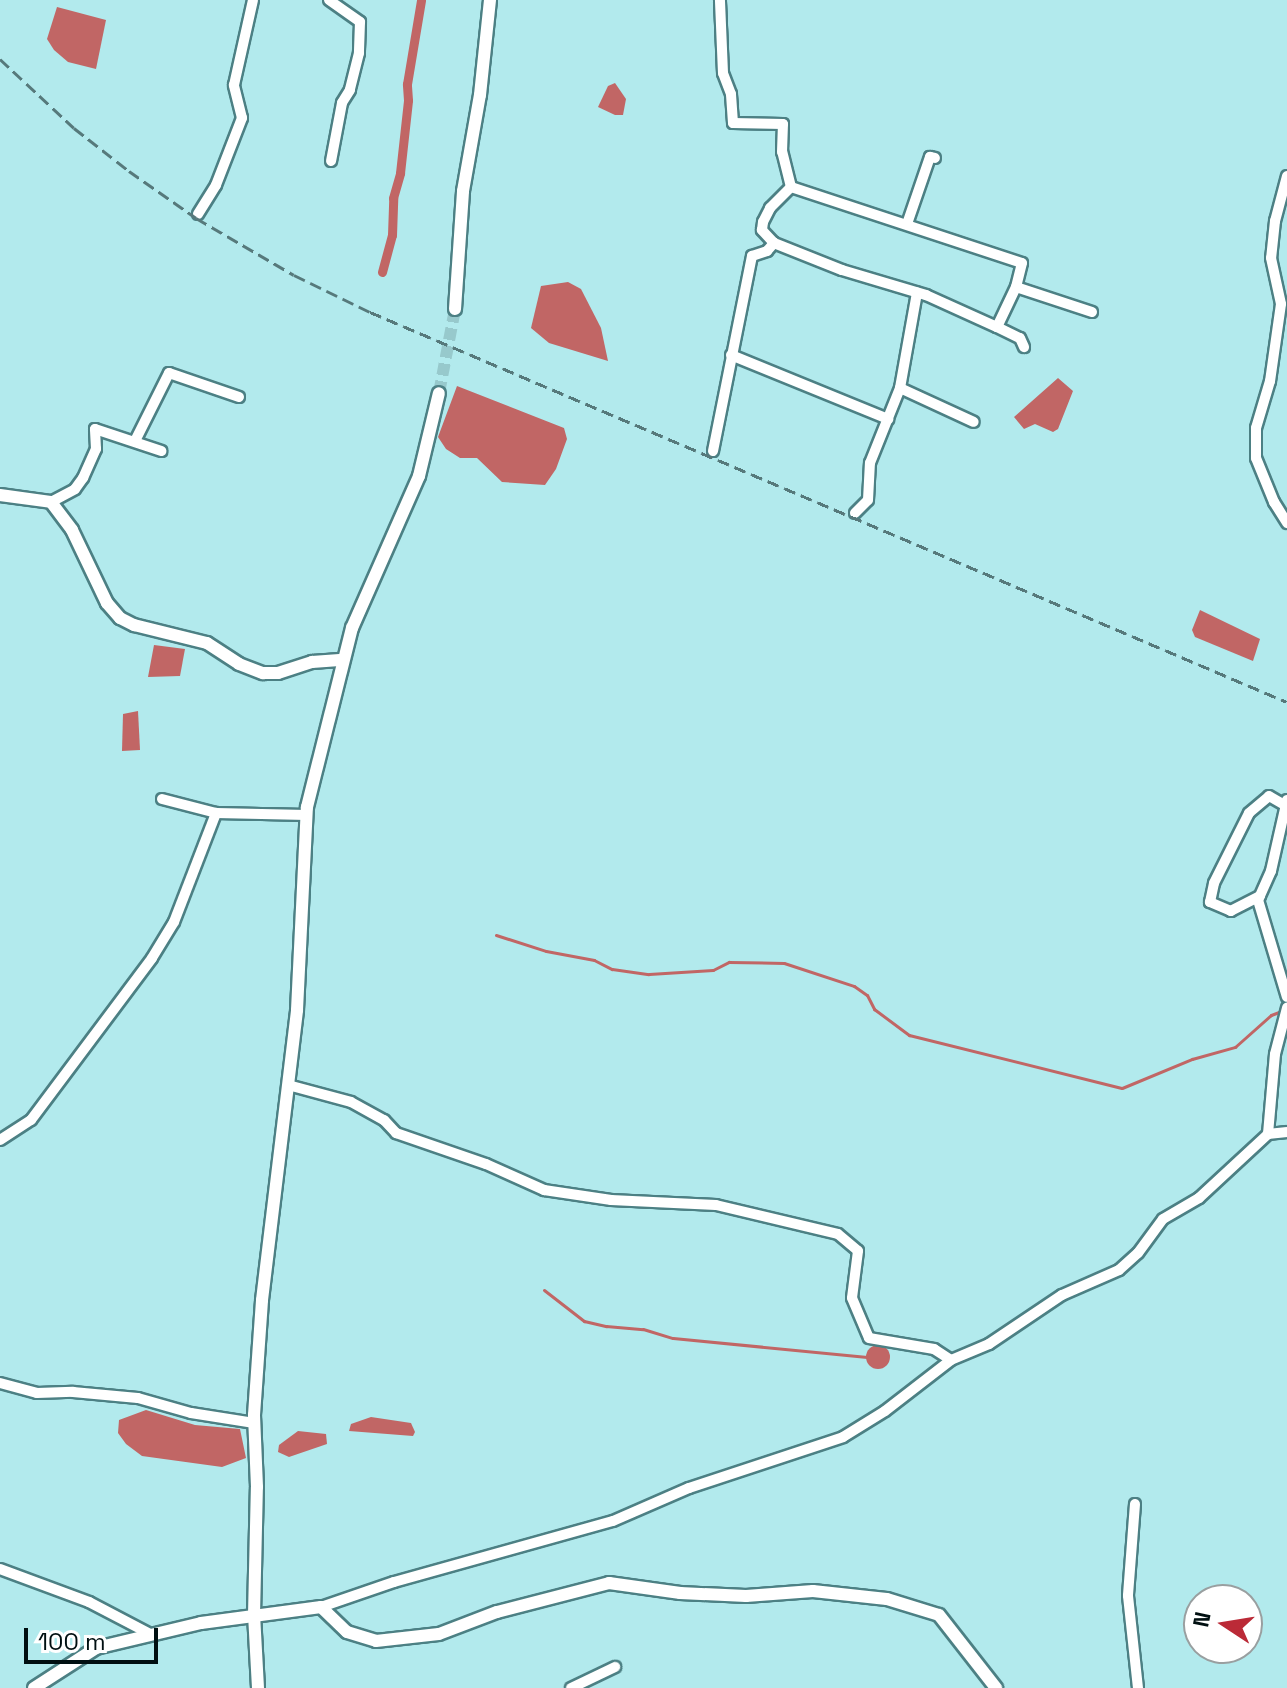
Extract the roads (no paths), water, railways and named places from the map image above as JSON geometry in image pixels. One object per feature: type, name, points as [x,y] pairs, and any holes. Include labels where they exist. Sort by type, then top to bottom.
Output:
[{"type":"street","points":[[198,214],[216,185],[242,118],[234,85],[253,0]]},
{"type":"street","points":[[329,0],[360,22],[359,53],[350,90],[342,103],[331,161]]},
{"type":"street","points":[[455,309],[463,191],[480,95],[490,0]]},
{"type":"street","points":[[720,0],[723,73],[731,94],[733,123],[783,124],[782,152],[791,187]]},
{"type":"street","points":[[907,224],[930,157],[935,158]]},
{"type":"street","points":[[1287,176],[1275,221],[1271,258],[1281,304],[1270,381],[1256,428],[1256,458],[1274,502],[1287,523]]},
{"type":"street","points":[[791,187],[1022,263],[1016,287],[997,327]]},
{"type":"street","points":[[791,187],[770,208],[763,222],[762,230],[774,243],[842,270],[917,293],[1020,338],[1024,347]]},
{"type":"street","points":[[713,451],[752,256],[767,251],[774,243]]},
{"type":"street","points":[[1016,287],[1092,312]]},
{"type":"street","points":[[855,513],[868,500],[870,463],[900,388],[917,293]]},
{"type":"street","points":[[731,355],[888,419]]},
{"type":"street","points":[[135,441],[163,378],[169,373],[239,397]]},
{"type":"street","points":[[900,388],[974,422]]},
{"type":"street","points":[[258,1688],[254,1615],[254,1423],[262,1300],[297,1010],[307,815],[352,628],[382,568],[419,476],[439,393]]},
{"type":"street","points":[[0,495],[51,502],[75,489],[96,449],[95,429],[135,441],[150,450],[161,451]]},
{"type":"street","points":[[51,502],[72,530],[107,603],[120,618],[151,631],[207,643],[239,664],[263,673],[278,673],[312,662],[343,660]]},
{"type":"street","points":[[1260,896],[1231,911],[1210,902],[1214,883],[1249,813],[1269,796],[1286,803],[1271,871],[1260,896],[1272,955],[1286,991]]},
{"type":"street","points":[[162,799],[216,813],[307,815]]},
{"type":"street","points":[[0,1140],[15,1133],[39,1111],[152,958],[174,922],[216,813]]},
{"type":"street","points":[[1268,1134],[1275,1054],[1286,1011]]},
{"type":"street","points":[[288,1085],[351,1102],[384,1120],[396,1133],[486,1164],[544,1190],[611,1200],[703,1204],[830,1232],[847,1239],[858,1251],[852,1298],[869,1338],[934,1349],[951,1360]]},
{"type":"street","points":[[34,1688],[96,1648],[254,1615],[321,1607],[394,1582],[613,1521],[689,1488],[843,1437],[926,1382],[951,1360],[989,1344],[1062,1295],[1119,1270],[1138,1253],[1163,1219],[1199,1198],[1268,1134],[1287,1132]]},
{"type":"street","points":[[0,1383],[37,1393],[73,1392],[138,1398],[191,1413],[254,1423]]},
{"type":"street","points":[[1135,1504],[1128,1596],[1138,1688]]},
{"type":"street","points":[[0,1569],[89,1602],[152,1635]]},
{"type":"street","points":[[321,1607],[347,1632],[376,1641],[439,1634],[497,1612],[609,1583],[680,1593],[746,1596],[813,1591],[887,1599],[939,1615],[996,1688]]},
{"type":"street","points":[[571,1688],[615,1667]]},
{"type":"waterway","points":[[382,272],[392,235],[393,198],[400,173],[407,84],[421,0]]},
{"type":"waterway","points":[[496,935],[546,951],[594,960],[612,969],[649,974],[713,970],[729,962],[784,963],[854,986],[867,995],[874,1009],[909,1035],[1122,1088],[1192,1059],[1235,1047],[1271,1015],[1284,1010]]},
{"type":"waterway","points":[[544,1290],[584,1321],[606,1326],[643,1329],[673,1338],[867,1357]]},
{"type":"tunnel","points":[[439,393],[455,309]]},
{"type":"railway","points":[[0,59],[74,128],[129,171],[196,218],[294,275],[370,312],[1287,702]]}]
